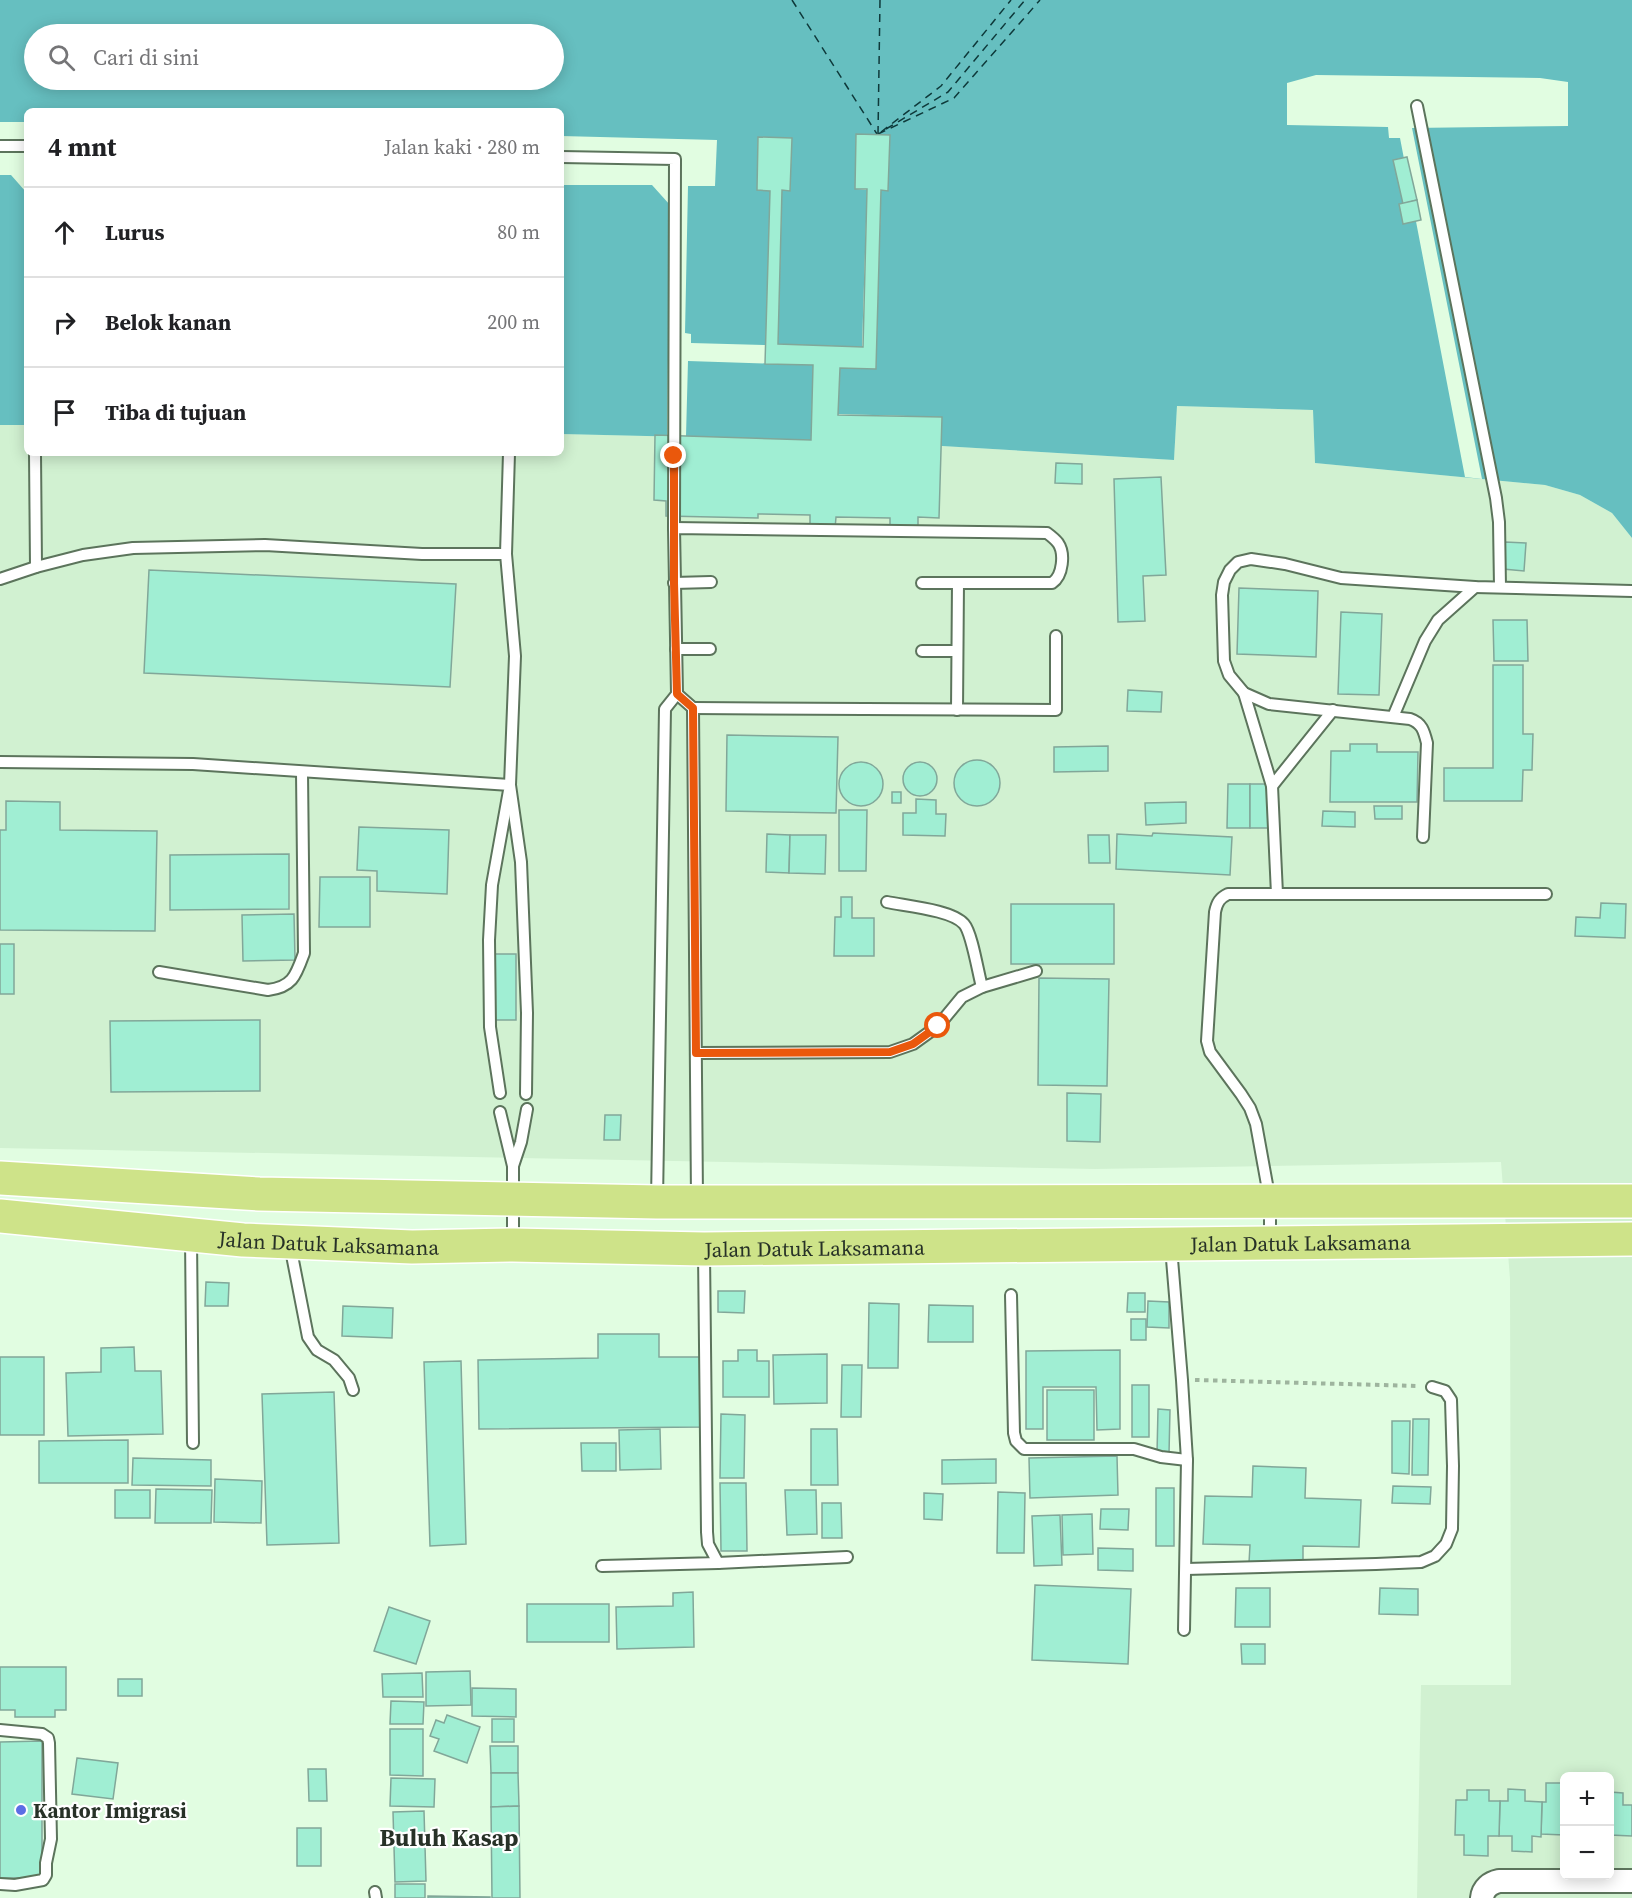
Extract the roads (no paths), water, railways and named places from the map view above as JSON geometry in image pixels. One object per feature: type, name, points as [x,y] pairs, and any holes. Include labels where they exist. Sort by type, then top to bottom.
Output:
[{"type":"highway","name":"Jalan Datuk Laksamana","points":[[0,1178],[259,1194],[513,1200],[657,1202],[1632,1201]]},
{"type":"highway","name":"Jalan Datuk Laksamana","points":[[0,1216],[290,1242],[412,1247],[513,1245],[704,1249],[1632,1239]]},
{"type":"street","points":[[1482,1898],[1484,1889],[1493,1882],[1499,1881],[1632,1881]]},
{"type":"lane","points":[[1417,106],[1496,498],[1499,522],[1500,587]]},
{"type":"lane","points":[[0,146],[24,146]]},
{"type":"lane","points":[[564,157],[675,159],[674,583],[677,694],[665,709],[657,1202]]},
{"type":"lane","points":[[34,456],[36,567]]},
{"type":"lane","points":[[500,1093],[490,1027],[489,940],[492,885],[510,785],[515,656],[506,554],[509,456]]},
{"type":"lane","points":[[674,528],[1047,533],[1057,541],[1060,548],[1061,572],[1057,580],[1052,583],[922,583]]},
{"type":"lane","points":[[0,579],[83,555],[133,549],[265,545],[422,554],[506,554]]},
{"type":"lane","points":[[1277,894],[1272,786],[1244,693],[1229,675],[1224,661],[1222,595],[1224,582],[1230,570],[1238,562],[1251,559],[1285,564],[1341,578],[1475,587],[1632,591]]},
{"type":"lane","points":[[674,583],[711,582]]},
{"type":"lane","points":[[957,710],[958,583]]},
{"type":"lane","points":[[1394,717],[1425,641],[1438,620],[1475,587]]},
{"type":"lane","points":[[677,694],[693,708],[1056,710],[1056,636]]},
{"type":"lane","points":[[676,649],[710,649]]},
{"type":"lane","points":[[922,651],[957,651]]},
{"type":"lane","points":[[1244,693],[1269,704],[1417,721],[1424,729],[1427,743],[1423,837]]},
{"type":"lane","points":[[693,708],[697,1202]]},
{"type":"lane","points":[[1272,786],[1333,710]]},
{"type":"lane","points":[[0,762],[193,764],[510,785]]},
{"type":"lane","points":[[159,972],[268,990],[282,988],[290,981],[304,953],[302,773]]},
{"type":"lane","points":[[510,785],[521,862],[527,1013],[526,1094]]},
{"type":"lane","points":[[1270,1244],[1270,1202],[1256,1124],[1250,1108],[1210,1052],[1207,1041],[1217,903],[1228,894],[1546,894]]},
{"type":"lane","points":[[887,902],[951,915],[964,923],[969,933],[982,987]]},
{"type":"lane","points":[[696,1053],[890,1052],[913,1044],[938,1026],[962,997],[982,987],[1036,971]]},
{"type":"lane","points":[[513,1166],[521,1142],[527,1109]]},
{"type":"lane","points":[[500,1112],[513,1166],[513,1245]]},
{"type":"lane","points":[[191,1234],[193,1443]]},
{"type":"lane","points":[[290,1242],[308,1337],[317,1350],[334,1360],[349,1378],[353,1390]]},
{"type":"lane","points":[[1171,1245],[1187,1460],[1184,1630]]},
{"type":"lane","points":[[704,1249],[707,1532],[708,1544],[718,1563]]},
{"type":"lane","points":[[1011,1295],[1014,1433],[1016,1441],[1024,1449],[1134,1449],[1187,1460]]},
{"type":"lane","points":[[1186,1569],[1421,1562],[1435,1556],[1446,1544],[1452,1529],[1453,1466],[1450,1400],[1445,1391],[1431,1387]]},
{"type":"lane","points":[[602,1566],[847,1557]]},
{"type":"lane","points":[[0,1730],[42,1734],[48,1738],[50,1743],[51,1839],[46,1875],[43,1880],[15,1886],[0,1884]]},
{"type":"water","points":[[0,0],[1632,0],[1632,538],[1612,513],[1580,495],[1545,485],[1315,463],[1313,410],[1177,406],[1174,460],[811,440],[564,434],[564,108],[24,108],[24,425],[0,425]]},
{"type":"place","name":"Kantor Imigrasi","points":[[21,1810]]},
{"type":"district","name":"Buluh Kasap","points":[[449,1837]]}]
